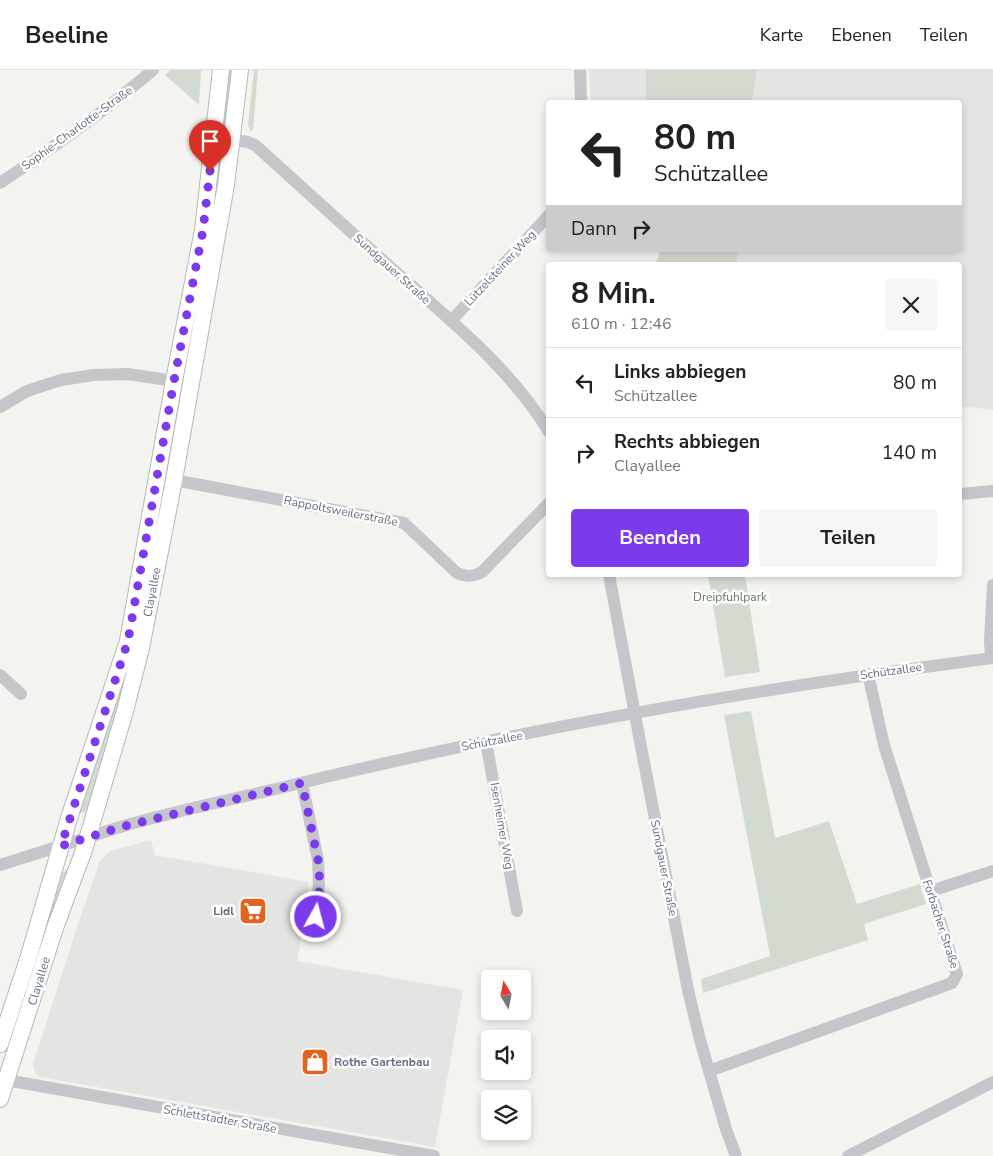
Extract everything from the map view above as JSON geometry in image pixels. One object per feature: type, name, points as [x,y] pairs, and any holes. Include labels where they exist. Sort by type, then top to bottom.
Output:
[{"type":"main road","name":"Clayallee","points":[[0,1044],[28,959],[61,846],[128,641],[203,230],[221,70]]},
{"type":"main road","name":"Clayallee","points":[[0,1099],[56,924],[88,837],[141,648],[174,480],[226,185],[240,70]]},
{"type":"street","name":"Sophie-Charlotte-Straße","points":[[0,183],[56,146],[119,99],[153,70]]},
{"type":"street","points":[[580,70],[581,100]]},
{"type":"street","name":"Sundgauer Straße","points":[[213,137],[248,142],[255,145],[493,361],[517,387],[546,428]]},
{"type":"street","name":"Lützelsteiner Weg","points":[[451,321],[546,218]]},
{"type":"street","points":[[0,407],[27,391],[61,380],[94,375],[128,374],[174,381]]},
{"type":"street","name":"Rappoltsweilerstraße","points":[[174,480],[404,523],[457,573],[467,577],[482,572],[546,506]]},
{"type":"street","points":[[962,494],[993,491]]},
{"type":"street","name":"Sundgauer Straße","points":[[610,577],[634,713],[688,990],[700,1040],[726,1129],[736,1156]]},
{"type":"street","points":[[992,658],[990,641],[993,584]]},
{"type":"street","name":"Schützallee","points":[[0,865],[121,827],[302,783],[486,742],[634,713],[868,674],[992,658]]},
{"type":"street","name":"Forbacher Straße","points":[[709,1071],[952,983],[957,974],[884,745],[868,674]]},
{"type":"street","points":[[0,675],[21,694]]},
{"type":"street","name":"Isenheimer Weg","points":[[486,742],[517,911]]},
{"type":"street","points":[[302,783],[318,860],[320,884],[316,917]]},
{"type":"street","points":[[931,891],[993,871]]},
{"type":"street","name":"Schlettstadter Straße","points":[[6,1080],[434,1156]]},
{"type":"street","points":[[848,1156],[993,1082]]},
{"type":"shaded area","points":[[589,70],[646,70],[646,100],[591,100]]},
{"type":"shaded area","points":[[757,70],[993,70],[993,410],[962,406],[962,262],[737,262],[738,252],[962,252],[962,100],[752,100]]},
{"type":"shaded area","points":[[151,840],[155,855],[308,882],[308,902],[297,961],[463,990],[435,1147],[40,1077],[35,1073],[33,1064],[100,861],[110,851]]},
{"type":"green space","points":[[171,70],[201,70],[199,105],[165,75]]},
{"type":"green space","points":[[227,70],[234,70],[225,126],[223,124]]},
{"type":"green space","points":[[254,70],[258,70],[253,130],[251,131],[248,125]]},
{"type":"green space","points":[[646,70],[757,70],[752,100],[646,100]]},
{"type":"green space","points":[[660,252],[738,252],[737,262],[656,262]]},
{"type":"green space","points":[[166,468],[168,469],[135,649],[88,811],[78,814]]},
{"type":"green space","name":"Dreipfuhlpark","points":[[708,577],[745,577],[760,672],[725,677]]},
{"type":"green space","points":[[751,711],[775,838],[829,821],[857,904],[920,884],[926,904],[864,924],[868,940],[703,993],[701,979],[770,956],[724,715]]},
{"type":"green space","points":[[69,870],[39,953],[38,953],[59,873]]},
{"type":"place","name":"Lidl","points":[[253,911]]},
{"type":"place","name":"Rothe Gartenbau","points":[[315,1062]]},
{"type":"route","points":[[210,171],[203,230],[128,641],[61,846],[121,827],[302,783],[318,860],[320,884],[316,917]]}]
